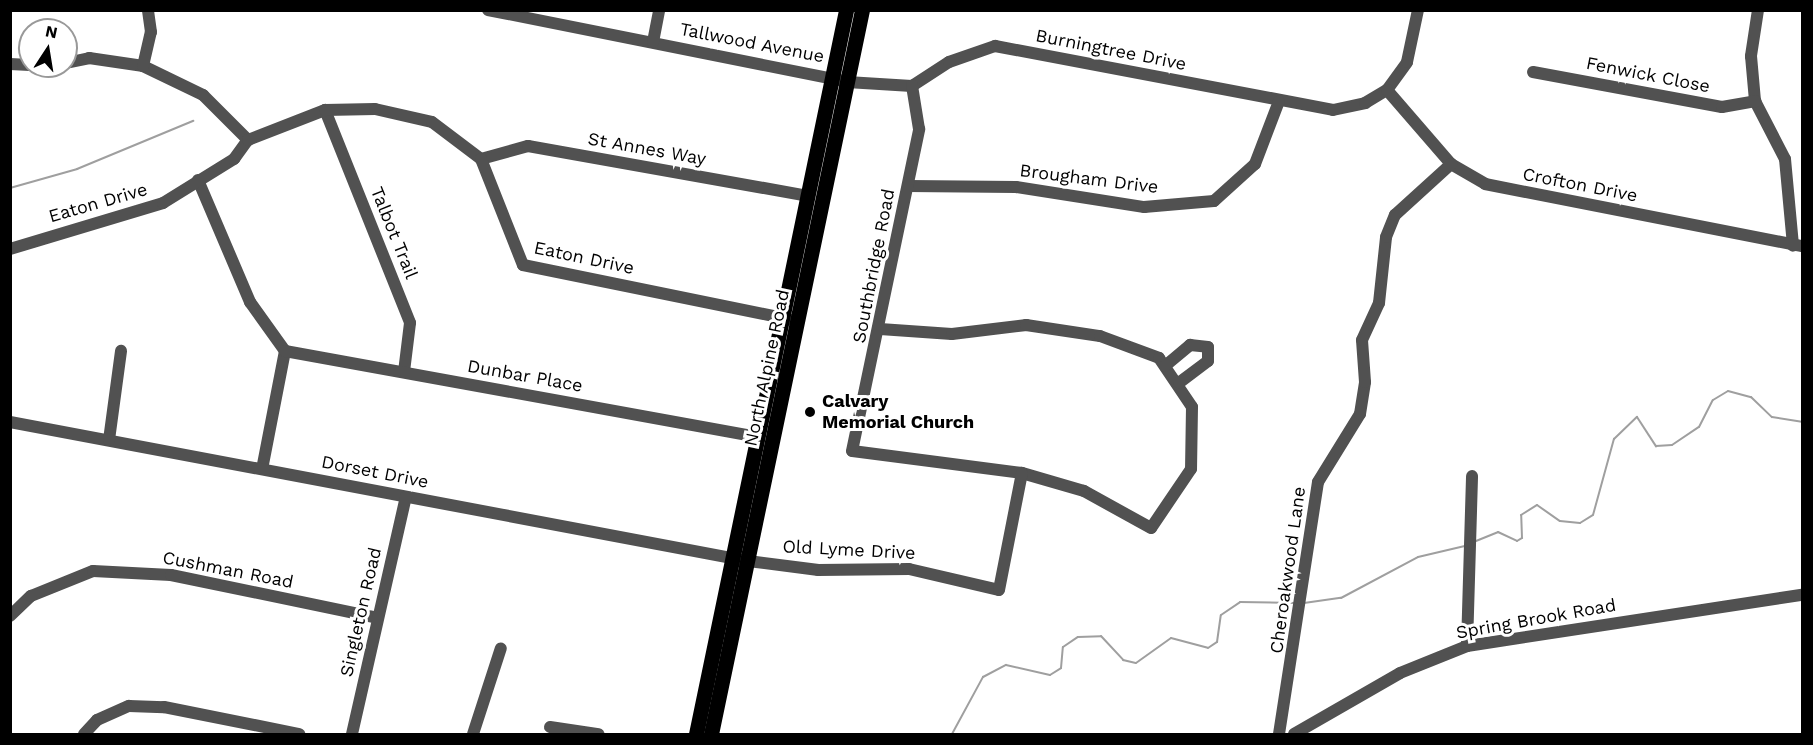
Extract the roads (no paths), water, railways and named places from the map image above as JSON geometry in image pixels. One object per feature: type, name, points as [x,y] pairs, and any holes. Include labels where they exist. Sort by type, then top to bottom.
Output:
[{"type":"main road","name":"North Alpine Road","points":[[696,735],[757,437],[790,319],[840,80],[846,10]]},
{"type":"main road","name":"North Alpine Road","points":[[711,735],[748,561],[790,319],[808,196],[862,10]]},
{"type":"street","points":[[143,66],[151,32],[148,10]]},
{"type":"street","name":"Tallwood Avenue","points":[[488,10],[840,80]]},
{"type":"street","points":[[653,42],[659,10]]},
{"type":"street","points":[[1387,90],[1407,62],[1418,10]]},
{"type":"street","points":[[1758,10],[1751,56],[1755,100],[1785,159],[1798,246]]},
{"type":"street","name":"Burningtree Drive","points":[[912,86],[949,62],[995,46],[1333,110],[1365,103],[1387,90]]},
{"type":"street","points":[[78,60],[89,58],[143,66],[203,95],[248,140]]},
{"type":"street","name":"Fenwick Close","points":[[1533,72],[1722,107],[1755,100]]},
{"type":"street","points":[[840,80],[912,86]]},
{"type":"street","name":"Southbridge Road","points":[[912,86],[919,129],[880,328],[852,451],[1022,473]]},
{"type":"street","name":"Crofton Drive","points":[[1387,90],[1451,165],[1485,184],[1798,246]]},
{"type":"street","name":"Brougham Drive","points":[[908,186],[1016,187],[1144,207],[1214,201],[1255,164],[1279,101]]},
{"type":"street","name":"Eaton Drive","points":[[10,249],[163,203],[234,159],[248,140],[325,110],[375,109],[432,122],[481,159],[523,265],[790,319]]},
{"type":"street","name":"Talbot Trail","points":[[325,110],[410,323],[404,372]]},
{"type":"street","name":"St Annes Way","points":[[481,159],[528,146],[808,196]]},
{"type":"street","name":"Cheroakwood Lane","points":[[1279,735],[1318,482],[1360,414],[1365,382],[1362,340],[1379,303],[1386,237],[1395,215],[1451,165]]},
{"type":"street","points":[[198,180],[250,302],[285,351],[262,469]]},
{"type":"street","points":[[880,328],[952,334],[1026,326],[1101,336],[1162,362],[1179,383],[1192,407],[1191,469],[1151,528],[1084,490],[1022,473]]},
{"type":"street","points":[[1162,362],[1190,345],[1208,347],[1208,361],[1179,383]]},
{"type":"street","points":[[109,441],[121,351]]},
{"type":"street","name":"Dunbar Place","points":[[285,351],[757,437]]},
{"type":"street","name":"Dorset Drive","points":[[10,422],[732,557]]},
{"type":"street","name":"Old Lyme Drive","points":[[732,557],[818,570],[909,569],[999,590],[1022,473]]},
{"type":"street","points":[[1467,646],[1472,476]]},
{"type":"street","name":"Singleton Road","points":[[352,735],[406,497]]},
{"type":"street","name":"Cushman Road","points":[[10,616],[31,596],[93,571],[171,575],[378,618]]},
{"type":"street","name":"Spring Brook Road","points":[[1294,735],[1400,673],[1467,646],[1803,595]]},
{"type":"street","points":[[474,735],[501,648]]},
{"type":"street","points":[[84,735],[97,720],[129,706],[164,707],[299,735]]},
{"type":"street","points":[[550,727],[598,735]]},
{"type":"waterway","points":[[10,188],[77,169],[193,121]]},
{"type":"waterway","points":[[1476,541],[1498,532],[1517,541],[1522,538],[1521,515],[1537,505],[1560,521],[1580,523],[1593,515],[1614,439],[1637,417],[1656,446],[1672,445],[1699,427],[1713,400],[1728,391],[1751,397],[1772,417],[1802,422]]},
{"type":"waterway","points":[[1304,603],[1341,598],[1418,557],[1465,546]]},
{"type":"waterway","points":[[952,734],[983,677],[1006,665],[1050,675],[1061,668],[1063,647],[1078,637],[1101,636],[1123,660],[1136,663],[1171,638],[1208,648],[1217,642],[1221,615],[1240,602],[1295,603]]},
{"type":"place","name":"Calvary Memorial Church","points":[[810,412]]}]
